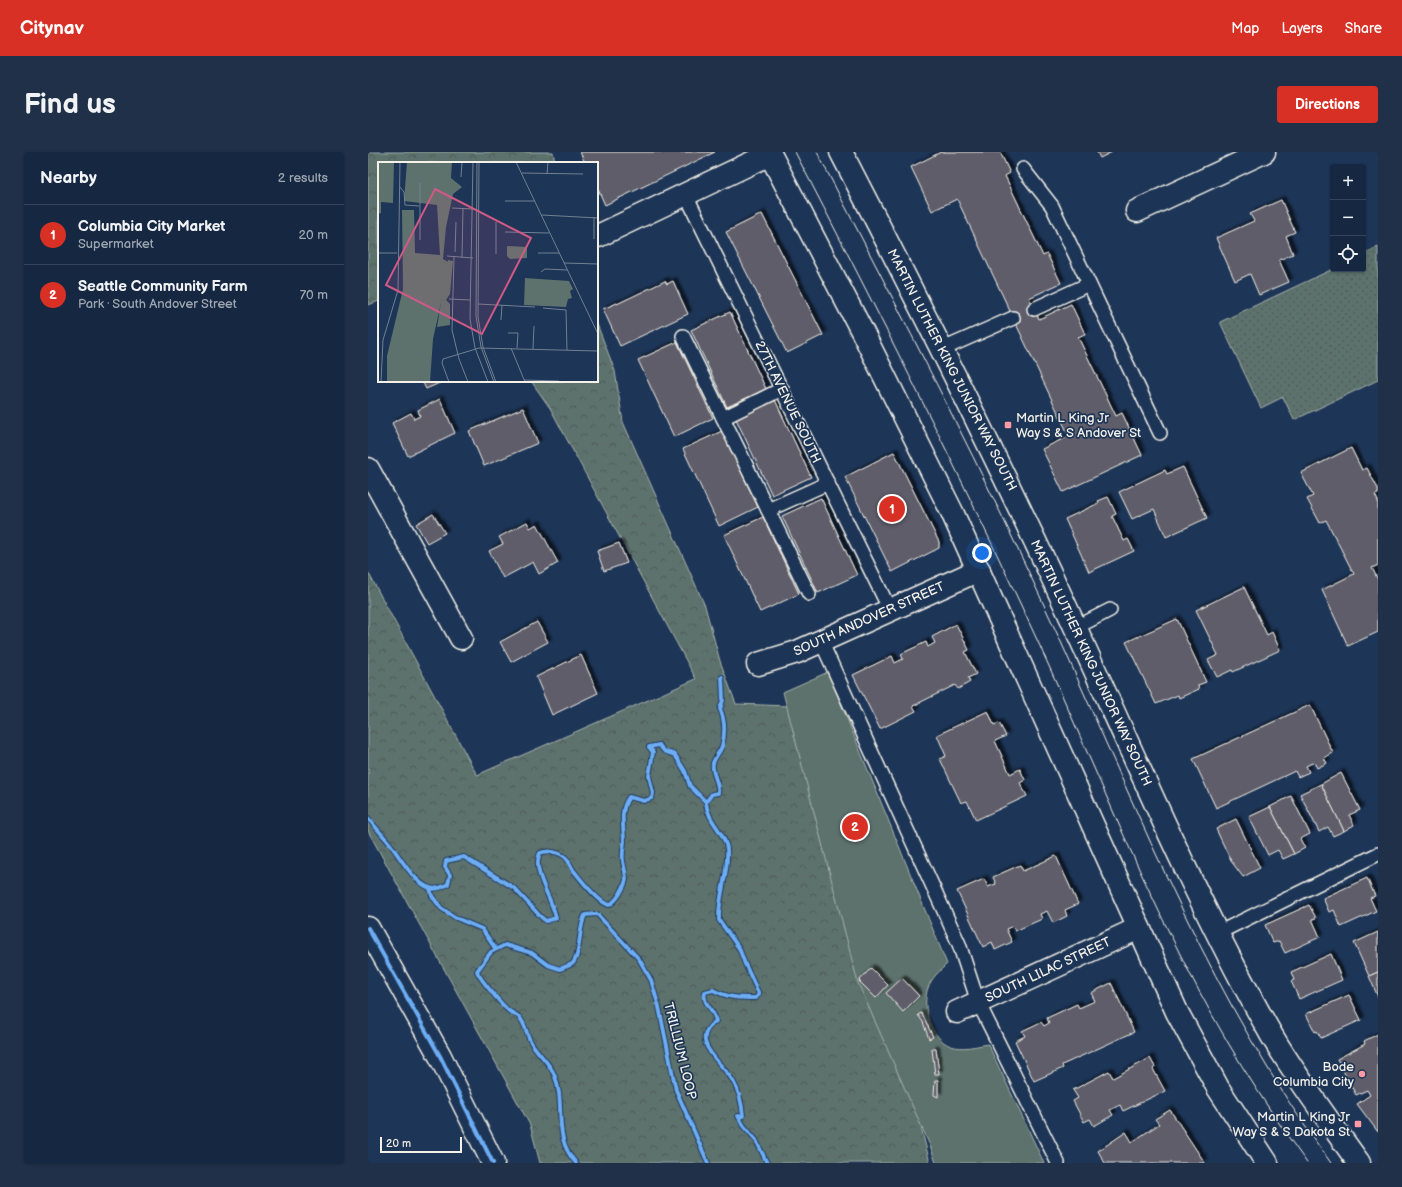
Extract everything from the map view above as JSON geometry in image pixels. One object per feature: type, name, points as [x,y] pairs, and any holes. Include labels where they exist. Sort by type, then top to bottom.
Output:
[{"type":"main road","name":"MARTIN LUTHER KING JUNIOR WAY SOUTH","points":[[841,152],[943,349],[1014,494],[1218,933],[1273,1037],[1303,1085],[1359,1163]]},
{"type":"main road","points":[[1137,211],[1264,152]]},
{"type":"main road","points":[[598,236],[686,195],[770,153],[867,340],[952,512],[1177,1012],[1215,1081],[1267,1163]]},
{"type":"main road","points":[[368,469],[461,638]]},
{"type":"main road","name":"SOUTH ANDOVER STREET","points":[[758,664],[797,652],[979,570]]},
{"type":"main road","points":[[368,928],[440,1056],[493,1163]]},
{"type":"main road","name":"SOUTH LILAC STREET","points":[[957,1012],[1139,928]]},
{"type":"lane","points":[[1023,169],[1052,206],[1160,433]]},
{"type":"lane","name":"27TH AVENUE SOUTH","points":[[686,195],[890,610]]},
{"type":"lane","points":[[1034,309],[1090,284]]},
{"type":"lane","points":[[943,349],[1013,318]]},
{"type":"lane","points":[[683,336],[808,594]]},
{"type":"lane","points":[[723,418],[782,389]]},
{"type":"lane","points":[[768,510],[828,483]]},
{"type":"lane","points":[[1075,628],[1110,610]]},
{"type":"lane","points":[[820,641],[959,944],[978,1002],[1058,1163]]},
{"type":"lane","points":[[1218,933],[1378,854]]},
{"type":"green space","points":[[368,152],[553,152],[555,162],[378,162],[378,301],[368,305]]},
{"type":"green space","points":[[1378,247],[1378,380],[1294,420],[1283,397],[1261,408],[1220,322],[1330,270],[1330,272],[1366,272],[1366,253]]},
{"type":"green space","points":[[598,327],[615,371],[623,422],[705,606],[720,661],[736,704],[816,707],[930,1163],[540,1163],[530,1125],[368,831],[368,572],[477,775],[696,679],[550,408],[532,382],[598,382]]},
{"type":"green space","points":[[828,672],[947,964],[929,984],[926,1004],[929,1022],[938,1037],[951,1046],[965,1048],[988,1044],[1044,1163],[936,1163],[931,1148],[858,983],[783,692]]},
{"type":"building","points":[[580,152],[715,152],[605,205],[598,189],[598,162],[585,162]]},
{"type":"building","points":[[941,152],[1000,152],[1010,173],[1005,176],[1043,256],[1047,254],[1061,283],[1029,298],[1039,319],[1071,304],[1085,334],[1078,337],[1116,416],[1122,413],[1142,455],[1063,492],[1042,449],[1069,436],[957,199],[932,211],[911,167]]},
{"type":"building","points":[[1097,152],[1112,152],[1100,158]]},
{"type":"building","points":[[1281,200],[1295,232],[1286,236],[1293,254],[1279,260],[1289,282],[1259,295],[1250,274],[1235,281],[1216,238],[1254,221],[1250,214]]},
{"type":"building","points":[[762,214],[823,335],[787,353],[726,232]]},
{"type":"building","points":[[665,281],[667,284],[673,281],[688,314],[620,346],[603,309],[617,304]]},
{"type":"building","points":[[730,312],[766,389],[727,407],[691,330]]},
{"type":"building","points":[[677,342],[713,418],[674,437],[638,360]]},
{"type":"building","points":[[422,382],[442,382],[426,389]]},
{"type":"building","points":[[440,399],[455,433],[408,456],[392,423],[411,413],[414,419],[420,416],[418,410]]},
{"type":"building","points":[[775,400],[811,477],[772,495],[736,419]]},
{"type":"building","points":[[523,408],[538,443],[484,466],[469,431]]},
{"type":"building","points":[[722,431],[758,507],[719,526],[683,449]]},
{"type":"building","points":[[1351,448],[1362,470],[1367,468],[1378,489],[1378,494],[1375,495],[1378,501],[1378,565],[1372,568],[1378,580],[1378,632],[1348,646],[1322,590],[1354,574],[1326,520],[1320,523],[1307,499],[1313,496],[1301,473]]},
{"type":"building","points":[[894,452],[939,542],[939,548],[892,572],[845,477]]},
{"type":"building","points":[[1183,467],[1207,518],[1166,537],[1154,509],[1132,519],[1119,492],[1165,470],[1167,474]]},
{"type":"building","points":[[1108,497],[1116,514],[1112,516],[1124,541],[1128,539],[1134,551],[1089,572],[1065,519],[1099,503],[1098,501]]},
{"type":"building","points":[[821,498],[857,575],[818,593],[782,516]]},
{"type":"building","points":[[433,514],[445,533],[427,543],[416,524]]},
{"type":"building","points":[[763,517],[799,594],[760,612],[724,535]]},
{"type":"building","points":[[527,522],[530,528],[537,524],[558,563],[539,574],[533,562],[503,578],[489,551],[503,544],[499,537]]},
{"type":"building","points":[[619,543],[627,563],[604,571],[597,551]]},
{"type":"building","points":[[1244,587],[1267,635],[1272,632],[1280,650],[1233,672],[1232,670],[1217,677],[1208,660],[1218,655],[1196,610]]},
{"type":"building","points":[[1177,619],[1206,682],[1198,685],[1199,689],[1179,698],[1178,695],[1156,704],[1126,642]]},
{"type":"building","points":[[537,622],[548,642],[511,662],[500,642]]},
{"type":"building","points":[[956,624],[969,650],[965,652],[976,674],[968,678],[970,682],[958,689],[955,685],[913,706],[916,711],[880,729],[853,675],[892,656],[895,663],[903,659],[901,654],[926,642],[928,647],[935,643],[932,637]]},
{"type":"building","points":[[581,655],[598,693],[552,715],[536,677]]},
{"type":"building","points":[[1310,705],[1333,753],[1324,758],[1327,763],[1317,768],[1314,762],[1306,766],[1309,772],[1298,777],[1295,771],[1216,808],[1193,759]]},
{"type":"building","points":[[988,711],[994,725],[999,723],[1006,736],[995,741],[1010,774],[1020,769],[1025,780],[1020,783],[1027,796],[976,820],[967,801],[961,803],[940,759],[946,756],[937,735]]},
{"type":"building","points":[[1341,773],[1360,810],[1349,815],[1354,825],[1344,831],[1321,784]]},
{"type":"building","points":[[1321,784],[1344,831],[1333,836],[1328,827],[1319,832],[1300,794]]},
{"type":"building","points":[[1291,796],[1310,834],[1300,839],[1305,848],[1294,854],[1270,807]]},
{"type":"building","points":[[1270,807],[1294,854],[1283,859],[1278,850],[1268,855],[1249,817]]},
{"type":"building","points":[[1236,819],[1260,868],[1243,877],[1231,861],[1216,829]]},
{"type":"building","points":[[1056,856],[1078,904],[1065,910],[1067,916],[1053,923],[1047,911],[1040,914],[1042,919],[1015,931],[1013,926],[1006,929],[1012,942],[995,950],[992,942],[983,947],[957,891],[984,879],[988,887],[996,884],[993,877],[1020,865],[1023,871]]},
{"type":"building","points":[[1367,878],[1375,896],[1370,898],[1376,911],[1341,927],[1334,910],[1329,912],[1323,898]]},
{"type":"building","points":[[1309,905],[1316,918],[1312,919],[1320,937],[1285,953],[1279,941],[1273,943],[1265,925]]},
{"type":"building","points":[[1378,932],[1378,972],[1369,976],[1354,943]]},
{"type":"building","points":[[1331,954],[1342,980],[1299,999],[1291,981],[1294,980],[1291,972]]},
{"type":"building","points":[[871,968],[888,985],[876,998],[859,981]]},
{"type":"building","points":[[1378,972],[1378,997],[1369,976]]},
{"type":"building","points":[[902,978],[919,996],[903,1012],[886,993]]},
{"type":"building","points":[[1111,983],[1134,1032],[1062,1065],[1063,1068],[1034,1081],[1015,1041],[1025,1036],[1022,1031],[1041,1022],[1044,1026],[1049,1023],[1047,1018],[1077,1004],[1079,1008],[1095,1001],[1091,993]]},
{"type":"building","points":[[1349,995],[1361,1020],[1321,1038],[1317,1031],[1315,1032],[1306,1014]]},
{"type":"building","points":[[921,1013],[933,1037],[929,1039],[923,1022],[918,1015]]},
{"type":"building","name":"Bode Columbia City","points":[[1378,1034],[1378,1132],[1357,1104],[1370,1095],[1367,1090],[1356,1095],[1337,1059],[1365,1044],[1364,1041]]},
{"type":"building","points":[[932,1049],[936,1049],[939,1074],[935,1074]]},
{"type":"building","points":[[1150,1058],[1155,1067],[1153,1069],[1165,1091],[1123,1111],[1120,1105],[1110,1110],[1113,1115],[1094,1126],[1090,1119],[1084,1122],[1073,1101],[1078,1098],[1073,1090],[1109,1071],[1113,1078]]},
{"type":"building","points":[[935,1080],[938,1080],[938,1097],[934,1095]]},
{"type":"building","points":[[1170,1110],[1205,1163],[1105,1163],[1098,1151],[1126,1132],[1132,1142],[1159,1124],[1155,1119]]},
{"type":"tram line","points":[[795,152],[909,375],[992,544],[1040,646],[1141,874],[1185,964],[1212,1015],[1242,1066],[1273,1115],[1307,1163]]},
{"type":"tram line","points":[[817,152],[1003,518],[1061,642],[1182,910],[1251,1040],[1289,1102],[1331,1163]]},
{"type":"cycle path","points":[[706,802],[712,794],[718,793],[713,763],[722,746],[724,737],[724,722],[720,709],[723,700],[722,677]]},
{"type":"cycle path","points":[[368,818],[418,881],[424,885],[435,889],[448,884],[450,875],[445,867],[446,861],[464,857],[514,888],[546,921],[556,918],[540,877],[538,868],[540,853],[554,852],[561,854],[567,859],[585,885],[600,900],[609,905],[615,901],[624,887],[626,880],[623,861],[623,813],[626,802],[629,797],[644,801],[652,798],[653,793],[649,776],[653,752],[649,747],[659,745],[664,751],[675,755],[685,771],[690,786],[706,802],[707,809],[726,843],[727,858],[720,902],[719,920],[739,948],[759,994],[756,998],[744,998],[729,996],[713,990],[705,992],[705,1000],[716,1021],[708,1029],[705,1036],[706,1044],[715,1059],[733,1081],[742,1107],[743,1116],[738,1116],[756,1140],[767,1163]]},
{"type":"cycle path","points":[[430,888],[432,896],[441,908],[456,918],[482,929],[495,948]]},
{"type":"cycle path","name":"TRILLIUM LOOP","points":[[576,1163],[568,1153],[561,1131],[558,1085],[552,1070],[531,1042],[525,1026],[519,1017],[509,1011],[501,1003],[477,971],[491,952],[505,945],[532,953],[548,965],[560,969],[571,965],[577,955],[581,928],[585,915],[597,914],[639,959],[651,980],[659,1007],[676,1090],[708,1163]]},
{"type":"cycle path","points":[[368,928],[440,1056],[493,1163]]},
{"type":"place","name":"Martin L King Jr Way S & S Andover St","points":[[1008,425]]},
{"type":"place","name":"Columbia City Market","points":[[892,509]]},
{"type":"place","name":"Seattle Community Farm","points":[[855,827]]},
{"type":"place","name":"Bode Columbia City","points":[[1362,1074]]},
{"type":"place","name":"Martin L King Jr Way S & S Dakota St","points":[[1358,1124]]}]
